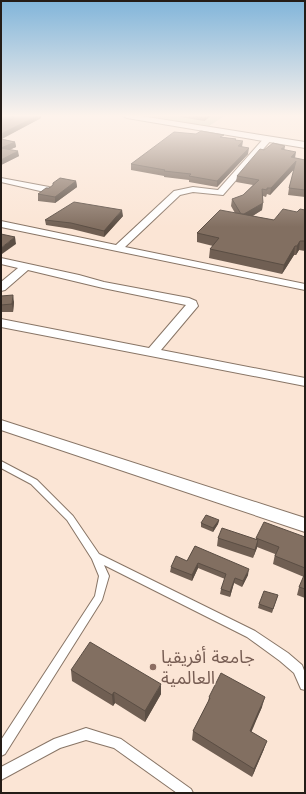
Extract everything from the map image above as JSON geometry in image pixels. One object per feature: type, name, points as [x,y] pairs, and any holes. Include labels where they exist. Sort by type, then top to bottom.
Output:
[{"type":"street","points":[[118,248],[177,193],[190,189],[220,192],[255,153]]},
{"type":"street","points":[[1,180],[49,190]]},
{"type":"street","points":[[1,224],[305,287]]},
{"type":"street","points":[[1,261],[79,278],[103,285],[185,300],[192,303],[192,306],[152,352]]},
{"type":"street","points":[[1,288],[26,266]]},
{"type":"street","points":[[1,323],[305,382]]},
{"type":"street","points":[[1,425],[305,524]]},
{"type":"lane","points":[[1,464],[34,482],[70,518],[96,557],[104,576],[99,597],[1,750]]},
{"type":"lane","points":[[96,557],[251,634],[284,657],[298,669],[305,684]]},
{"type":"lane","points":[[1,774],[58,743],[86,734],[117,743],[187,793]]},
{"type":"building","points":[[1,153],[14,153],[1,160]]},
{"type":"building","points":[[146,153],[244,153],[217,181],[189,176],[191,174],[164,171],[165,170],[131,164]]},
{"type":"building","points":[[257,153],[295,153],[291,157],[305,160],[305,190],[289,188],[296,161],[271,188],[267,188],[267,190],[262,189],[263,203],[244,214],[241,214],[232,199],[243,195],[259,180],[237,176]]},
{"type":"building","points":[[60,178],[76,181],[55,197],[38,194],[46,188],[49,188]]},
{"type":"building","points":[[74,202],[122,210],[104,231],[71,223],[45,220]]},
{"type":"building","points":[[283,209],[297,212],[300,209],[305,210],[305,241],[300,241],[297,246],[295,246],[284,265],[210,249],[219,238],[197,233],[220,210],[274,220]]},
{"type":"building","points":[[1,234],[15,237],[1,248]]},
{"type":"building","points":[[13,295],[12,304],[1,305],[1,296]]},
{"type":"building","points":[[206,515],[219,520],[213,528],[201,523]]},
{"type":"building","points":[[264,522],[305,537],[305,568],[275,556],[279,547],[256,538]]},
{"type":"building","points":[[222,528],[258,540],[255,550],[218,538]]},
{"type":"building","points":[[195,546],[249,569],[243,581],[235,578],[230,592],[221,589],[226,574],[198,563],[192,575],[171,567],[176,556],[187,561]]},
{"type":"building","points":[[305,573],[305,589],[299,587]]},
{"type":"building","points":[[264,591],[278,595],[273,609],[259,604]]},
{"type":"building","points":[[90,642],[161,684],[145,711],[114,692],[112,695],[71,670]]},
{"type":"building","points":[[221,673],[265,697],[250,731],[267,741],[254,769],[193,731]]},
{"type":"place","name":"جامعة أفريقيا العالمية","points":[[153,667]]}]
